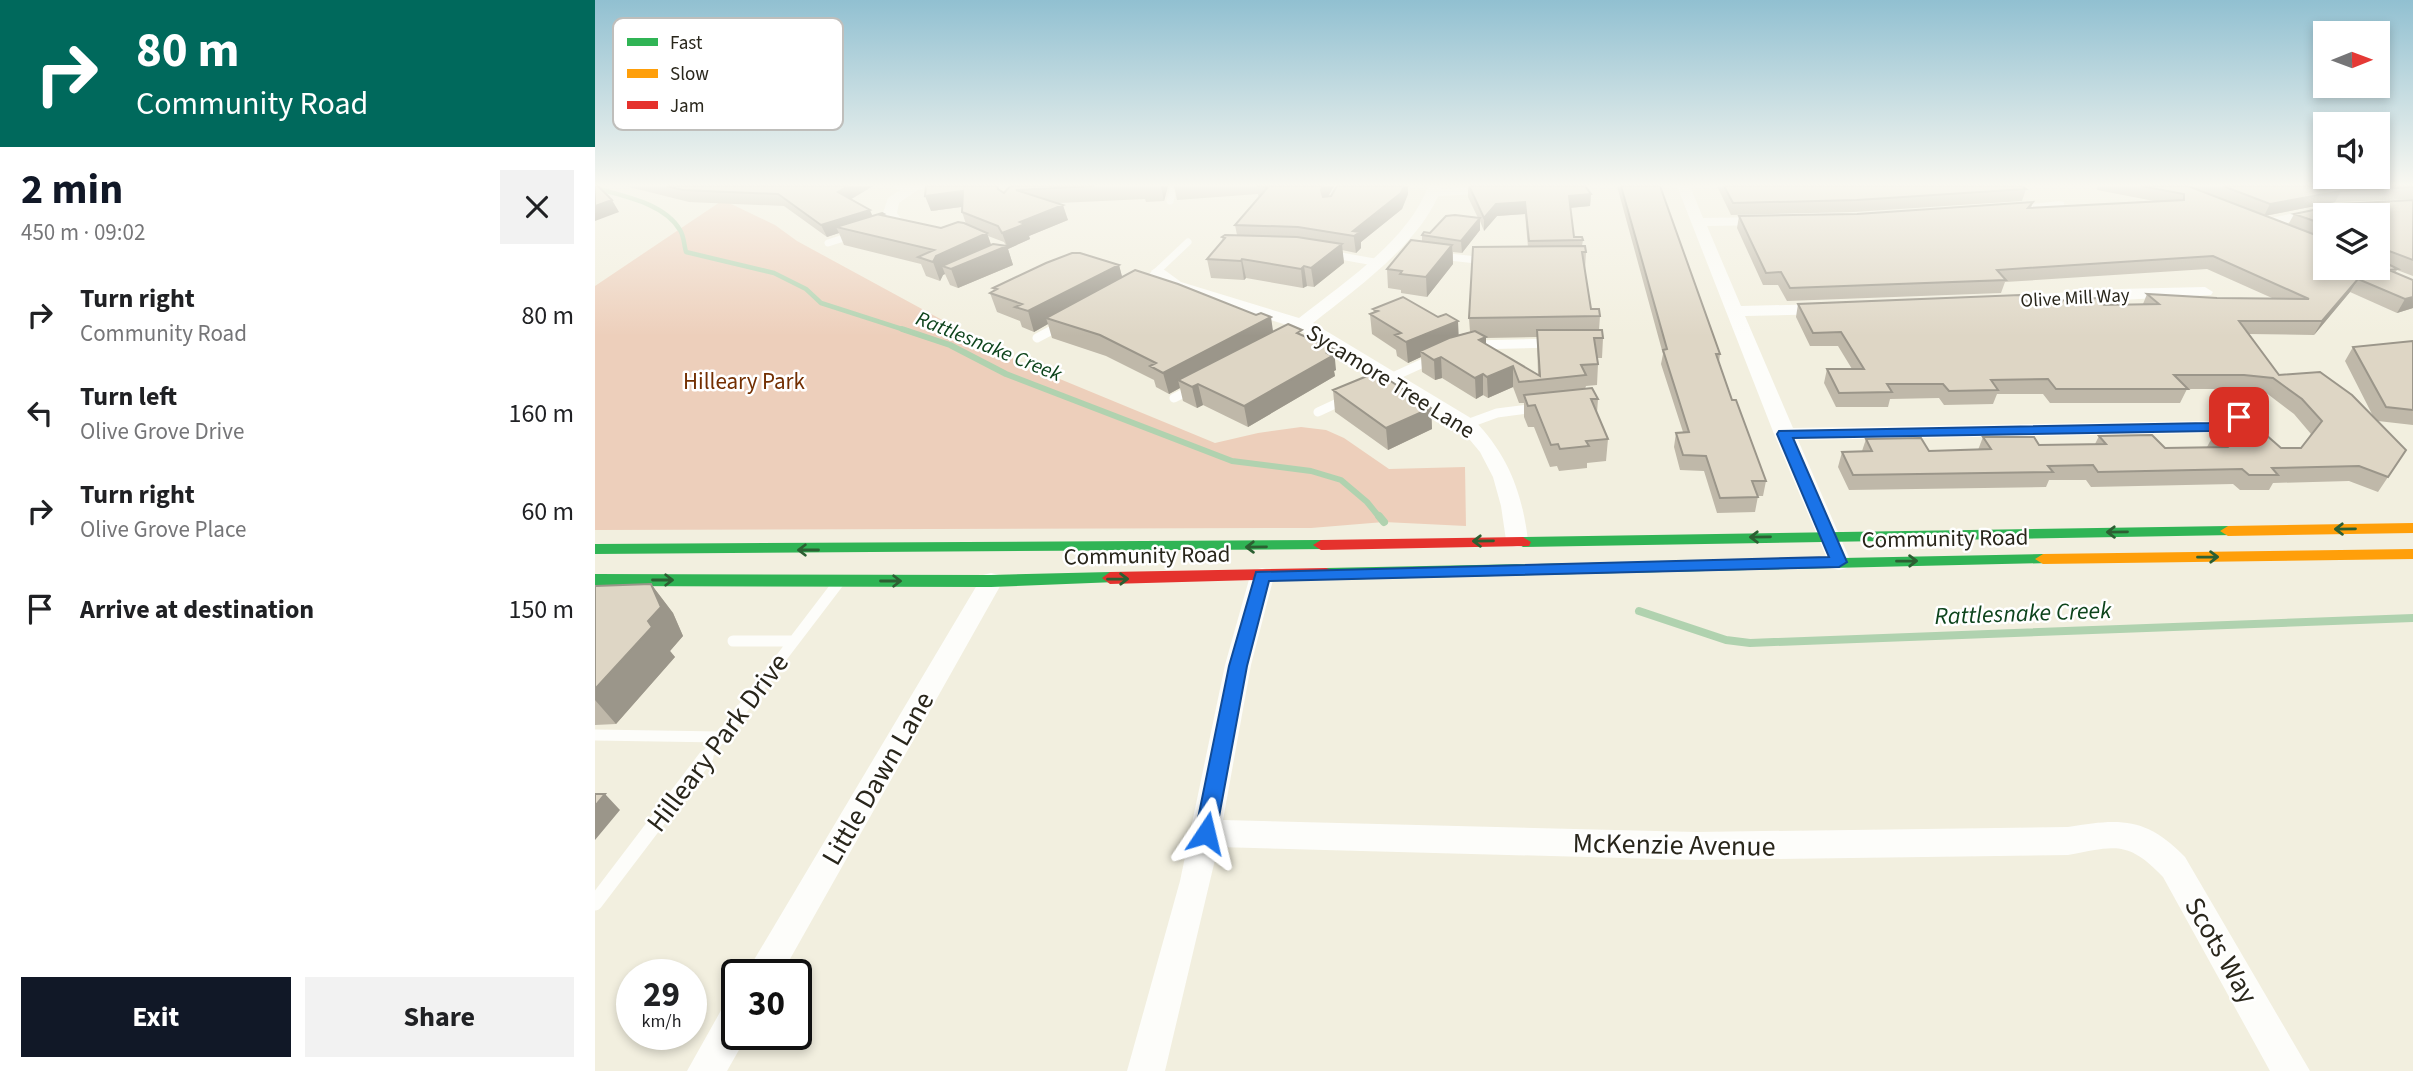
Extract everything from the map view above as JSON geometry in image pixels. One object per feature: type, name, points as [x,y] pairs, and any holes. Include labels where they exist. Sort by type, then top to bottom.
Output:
[{"type":"main road","name":"Community Road","points":[[595,580],[839,581],[1007,564],[1131,561],[1191,548],[1517,540],[2413,528]]},
{"type":"main road","points":[[1367,573],[1396,559],[1496,556],[1514,549],[1517,540]]},
{"type":"main road","points":[[1262,576],[1269,564],[1279,560],[1374,555],[1419,542]]},
{"type":"main road","name":"Community Road","points":[[595,550],[1262,576],[1839,562],[2413,554]]},
{"type":"main road","points":[[839,581],[857,563],[969,560],[1007,564]]},
{"type":"street","points":[[1303,329],[1374,262],[1395,250],[1406,236]]},
{"type":"street","points":[[1704,236],[1839,562]]},
{"type":"street","name":"Sycamore Tree Lane","points":[[1159,271],[1175,285],[1303,329],[1381,382],[1467,424],[1485,442],[1499,462],[1506,482],[1517,540]]},
{"type":"street","name":"Olive Mill Way","points":[[1975,303],[2119,294],[2205,292]]},
{"type":"street","points":[[1735,311],[1842,308]]},
{"type":"street","points":[[1784,434],[2211,427],[2239,417]]},
{"type":"street","name":"Little Dawn Lane","points":[[772,959],[1007,564]]},
{"type":"street","points":[[1146,1071],[1185,926],[1238,666],[1262,576]]},
{"type":"street","name":"McKenzie Avenue","points":[[1206,833],[1721,846],[2068,841],[2104,834],[2142,838]]},
{"type":"street","name":"Scots Way","points":[[2142,838],[2160,851],[2174,867],[2291,1071]]},
{"type":"street","points":[[706,1071],[721,1045]]},
{"type":"lane","points":[[828,243],[849,236]]},
{"type":"lane","points":[[1139,285],[1159,271],[1188,242]]},
{"type":"lane","points":[[1325,253],[1374,262]]},
{"type":"lane","points":[[1428,255],[1492,261]]},
{"type":"lane","points":[[1037,338],[1071,320]]},
{"type":"lane","points":[[1466,346],[1480,343],[1560,343]]},
{"type":"lane","points":[[1381,382],[1436,357]]},
{"type":"lane","points":[[1174,398],[1209,380]]},
{"type":"lane","points":[[1318,411],[1353,396]]},
{"type":"lane","points":[[1467,424],[1497,413],[1549,407]]},
{"type":"lane","name":"Hilleary Park Drive","points":[[595,903],[839,581]]},
{"type":"lane","points":[[733,640],[794,641]]},
{"type":"lane","points":[[595,735],[721,737]]},
{"type":"green space","name":"Hilleary Park","points":[[669,236],[790,236],[1021,363],[1215,443],[1301,427],[1326,430],[1344,438],[1389,469],[1465,467],[1466,526],[1384,522],[1311,528],[595,530],[595,286]]},
{"type":"building","points":[[874,236],[980,236],[936,256],[933,262],[918,257],[934,250]]},
{"type":"building","points":[[1428,236],[1465,236],[1461,241]]},
{"type":"building","points":[[1528,236],[1574,236],[1582,237],[1583,240],[1529,241]]},
{"type":"building","points":[[1635,236],[1678,236],[1720,354],[1716,354],[1732,400],[1736,400],[1766,481],[1752,481],[1758,497],[1720,498],[1706,456],[1683,455],[1676,433],[1689,432],[1663,350],[1667,349]]},
{"type":"building","points":[[1748,236],[2313,236],[2313,280],[2357,280],[2322,321],[2239,321],[2279,375],[2320,372],[2352,395],[2406,450],[2388,477],[2359,466],[2272,468],[2278,475],[2249,475],[2242,469],[2098,472],[2093,465],[2048,466],[2053,472],[1853,475],[1842,452],[1872,451],[1866,439],[1921,438],[1929,451],[1991,449],[1983,437],[2034,437],[2039,445],[2106,444],[2099,436],[2152,435],[2165,448],[2227,447],[2214,434],[2265,434],[2281,448],[2301,448],[2322,421],[2302,399],[2273,378],[2244,375],[2174,375],[2188,389],[2056,389],[2048,379],[1991,380],[1998,390],[1949,391],[1943,384],[1887,384],[1892,392],[1839,393],[1827,369],[1864,369],[1841,332],[1813,333],[1798,304],[2020,295],[2029,303],[2096,298],[2104,305],[2159,304],[2147,294],[2309,299],[2213,256],[1997,270],[2006,280],[1790,288],[1781,272],[1766,273]]},
{"type":"building","points":[[2390,236],[2413,236],[2413,260],[2390,251]]},
{"type":"building","points":[[1222,237],[1297,237],[1342,244],[1311,268],[1304,266],[1301,269],[1242,259],[1207,259],[1225,238]]},
{"type":"building","points":[[1411,240],[1452,245],[1426,277],[1400,274],[1402,271],[1387,269]]},
{"type":"building","points":[[993,244],[1007,246],[951,269],[942,266]]},
{"type":"building","points":[[1585,246],[1586,252],[1582,252],[1591,309],[1599,309],[1600,316],[1469,318],[1473,247]]},
{"type":"building","points":[[1072,253],[1119,265],[1028,311],[1015,307],[1022,304],[990,293],[997,289],[993,288]]},
{"type":"building","points":[[1135,270],[1256,315],[1261,313],[1271,317],[1163,373],[1150,366],[1156,363],[1100,335],[1046,318]]},
{"type":"building","points":[[2390,270],[2413,280],[2413,297],[2405,299],[2360,280],[2390,280]]},
{"type":"building","points":[[1403,297],[1438,317],[1446,314],[1458,321],[1406,342],[1395,335],[1401,333],[1370,314],[1378,311],[1373,309]]},
{"type":"building","points":[[1288,324],[1302,330],[1297,333],[1334,349],[1327,353],[1332,356],[1244,406],[1198,384],[1192,387],[1178,380]]},
{"type":"building","points":[[1537,330],[1602,330],[1603,338],[1594,338],[1598,364],[1581,365],[1586,375],[1519,382],[1513,366],[1487,377],[1483,374],[1475,378],[1441,357],[1434,360],[1420,351],[1449,338],[1475,331],[1486,337],[1479,340],[1540,376]]},
{"type":"building","points":[[2413,341],[2413,410],[2386,407],[2353,347]]},
{"type":"building","points":[[1377,372],[1431,408],[1386,428],[1333,390]]},
{"type":"building","points":[[1592,388],[1598,399],[1591,399],[1608,439],[1586,441],[1589,446],[1560,449],[1558,444],[1551,445],[1535,405],[1528,406],[1524,395]]},
{"type":"building","points":[[651,584],[661,607],[648,621],[652,627],[595,689],[595,586]]},
{"type":"building","points":[[595,794],[605,794],[595,806]]},
{"type":"waterway","name":"Rattlesnake Creek","points":[[682,236],[686,252],[774,273],[806,289],[821,303],[908,331]]},
{"type":"waterway","name":"Rattlesnake Creek","points":[[902,329],[908,331]]},
{"type":"waterway","name":"Rattlesnake Creek","points":[[908,331],[950,345],[1006,374],[1232,461],[1311,471],[1341,480],[1367,502],[1380,518]]},
{"type":"waterway","name":"Rattlesnake Creek","points":[[1379,516],[1384,522]]},
{"type":"waterway","name":"Rattlesnake Creek","points":[[1639,611],[1726,640],[1750,643],[2413,618]]},
{"type":"traffic: fast","points":[[1523,542],[2228,531]]},
{"type":"traffic: fast","points":[[595,549],[1321,545]]},
{"type":"traffic: fast","points":[[1326,574],[2043,559]]},
{"type":"traffic: fast","points":[[595,580],[991,581],[1110,578]]},
{"type":"traffic: slow","points":[[2228,531],[2413,528]]},
{"type":"traffic: slow","points":[[2043,559],[2413,554]]},
{"type":"traffic: jam","points":[[1321,545],[1523,542]]},
{"type":"traffic: jam","points":[[1110,578],[1326,574]]},
{"type":"route","points":[[1206,833],[1238,666],[1262,576],[1839,562],[1784,434],[2211,427],[2239,417]]}]
